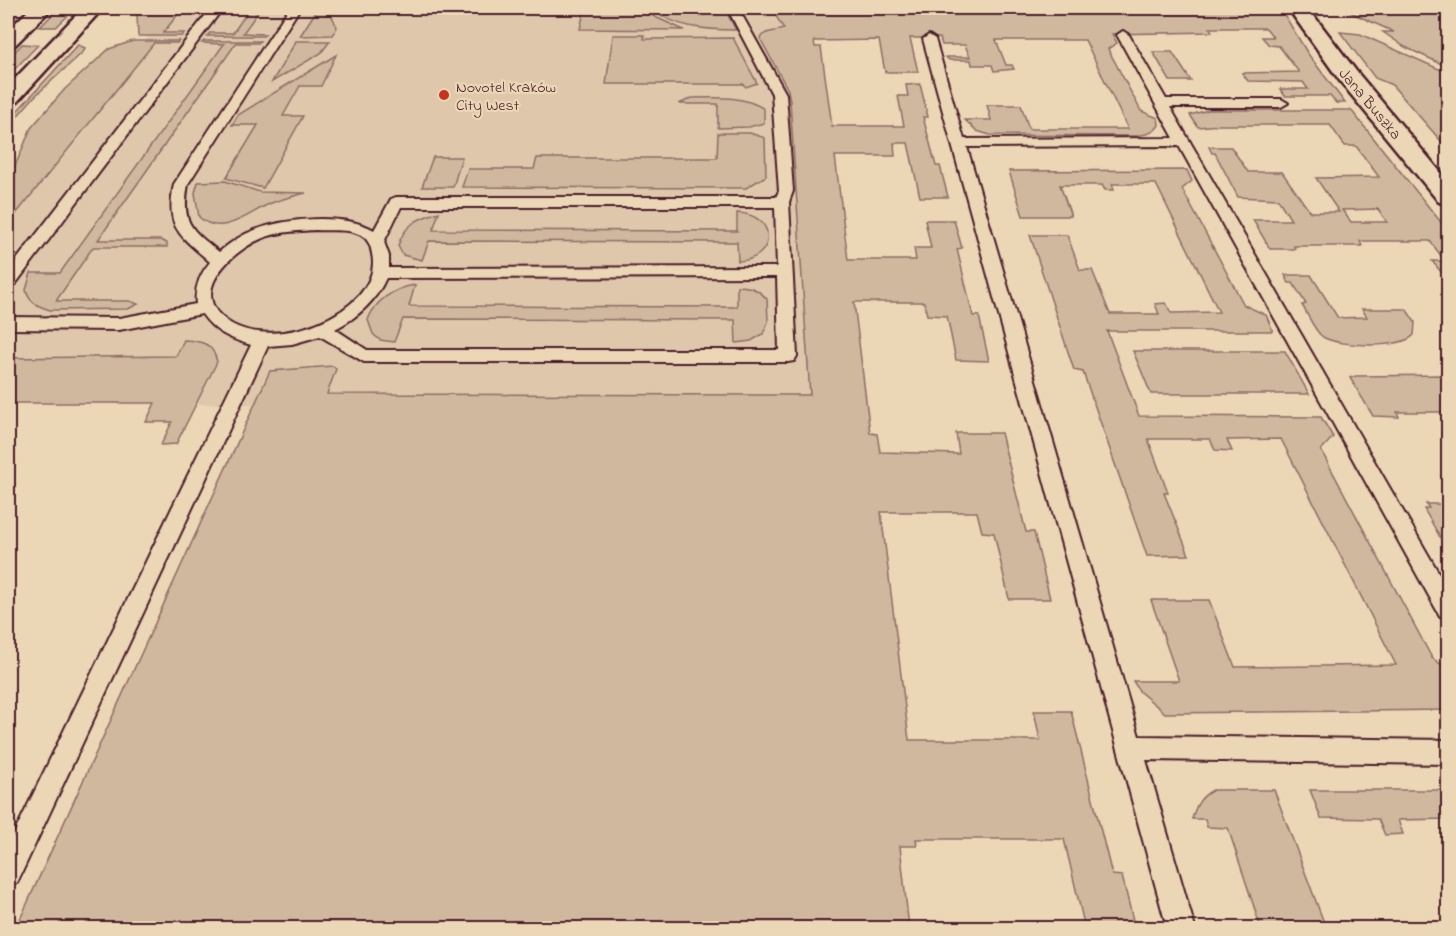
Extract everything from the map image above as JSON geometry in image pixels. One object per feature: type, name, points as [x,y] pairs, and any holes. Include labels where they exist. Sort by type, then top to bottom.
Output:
[{"type":"street","points":[[8,41],[42,8]]},
{"type":"street","points":[[8,98],[93,8]]},
{"type":"street","name":"Jana Buszka","points":[[1298,8],[1348,76],[1449,196]]},
{"type":"lane","points":[[8,282],[217,8]]},
{"type":"lane","points":[[219,261],[183,230],[178,192],[212,134],[294,8]]},
{"type":"lane","points":[[322,329],[364,356],[788,356],[782,202],[786,191],[779,94],[733,8]]},
{"type":"lane","points":[[1123,35],[1449,609]]},
{"type":"lane","points":[[929,39],[1181,928]]},
{"type":"lane","points":[[1162,103],[1281,103]]},
{"type":"lane","points":[[958,143],[1184,142]]},
{"type":"lane","points":[[376,242],[396,202],[782,202]]},
{"type":"lane","points":[[348,226],[368,233],[376,242],[381,256],[381,273],[369,293],[356,308],[337,322],[322,329],[294,337],[262,340],[235,333],[213,318],[205,308],[203,301],[205,284],[219,261],[235,246],[248,239],[281,228],[348,226]]},
{"type":"lane","points":[[381,273],[785,272]]},
{"type":"lane","points":[[8,323],[119,324],[205,308]]},
{"type":"lane","points":[[8,874],[262,340]]},
{"type":"lane","points":[[1129,748],[1449,752]]},
{"type":"shaded area","points":[[59,8],[76,8],[56,27],[40,27]]},
{"type":"shaded area","points":[[146,8],[183,8],[163,33],[184,33],[182,36],[138,36],[137,15]]},
{"type":"shaded area","points":[[172,8],[773,8],[796,36],[829,406],[8,403],[8,207]]},
{"type":"shaded area","points":[[250,8],[261,8],[243,33],[265,34],[263,36],[207,36],[210,33],[233,33]]},
{"type":"shaded area","points":[[318,8],[328,8],[337,27],[333,35],[300,36]]},
{"type":"shaded area","points":[[585,8],[643,8],[655,17],[684,30],[580,29]]},
{"type":"shaded area","points":[[650,8],[705,11],[706,8],[724,8],[736,30],[680,24]]},
{"type":"shaded area","points":[[771,8],[1286,8],[1289,12],[1282,11],[1308,54],[1345,103],[1336,103],[1330,96],[1285,96],[1280,89],[1308,89],[1303,82],[1248,81],[1242,73],[1299,72],[1279,46],[1269,45],[1262,37],[1273,37],[1266,28],[1210,28],[1212,32],[1112,34],[1117,43],[1108,49],[1141,111],[1158,118],[1159,125],[1155,130],[1136,136],[990,135],[977,131],[965,120],[991,120],[987,105],[1021,105],[1029,129],[1128,129],[1085,40],[996,40],[1006,65],[1012,65],[1014,69],[994,71],[992,65],[972,65],[971,60],[949,60],[946,57],[970,57],[965,45],[942,45],[940,38],[910,38],[918,72],[885,72],[879,40],[814,41],[815,47],[821,47],[832,126],[904,126],[898,96],[908,96],[906,85],[920,84],[928,117],[923,117],[936,166],[940,166],[948,197],[920,197],[908,143],[894,143],[895,156],[835,156],[848,260],[916,260],[914,248],[931,248],[925,220],[954,220],[962,248],[957,249],[973,316],[979,316],[989,361],[956,360],[947,316],[927,315],[924,302],[854,302],[870,433],[877,434],[880,452],[959,454],[956,433],[1001,433],[1026,532],[1034,532],[1050,599],[1009,599],[994,533],[982,532],[977,512],[881,512],[909,740],[1040,740],[1034,711],[1071,711],[1112,875],[1122,876],[1135,928],[1085,928],[1064,839],[916,839],[917,846],[900,846],[909,928],[16,928],[270,371],[333,366],[336,369],[327,394],[810,395],[790,101],[788,90],[760,38],[766,33],[784,29]]},
{"type":"shaded area","points":[[1341,8],[1448,8],[1448,67],[1405,47],[1383,32],[1394,32]]},
{"type":"shaded area","points":[[1340,32],[1360,34],[1448,73],[1448,149],[1392,85],[1375,78]]},
{"type":"shaded area","points":[[613,35],[644,35],[644,39],[733,38],[757,83],[746,87],[743,84],[606,84]]},
{"type":"shaded area","points":[[133,41],[179,41],[177,43],[154,43],[8,224],[8,183],[31,128],[65,89],[109,49]]},
{"type":"shaded area","points":[[204,41],[260,41],[258,43],[236,43],[98,240],[160,240],[167,243],[167,247],[93,247],[56,301],[130,301],[138,304],[128,309],[50,310],[35,303],[29,298],[26,290],[31,273],[60,273],[224,44],[202,43]]},
{"type":"shaded area","points":[[296,41],[330,41],[321,53],[272,82]]},
{"type":"shaded area","points":[[22,44],[38,45],[8,76],[8,59]]},
{"type":"shaded area","points":[[78,45],[85,48],[84,51],[34,97],[8,127],[8,121]]},
{"type":"shaded area","points":[[1153,52],[1172,52],[1191,81],[1170,81]]},
{"type":"shaded area","points":[[336,55],[321,86],[300,86],[283,116],[303,116],[263,188],[226,178],[258,125],[232,125],[238,115]]},
{"type":"shaded area","points":[[692,98],[729,98],[747,101],[764,109],[764,123],[749,127],[718,128],[718,104],[679,104]]},
{"type":"shaded area","points":[[1208,110],[1351,110],[1448,231],[1448,273],[1442,273],[1432,261],[1445,261],[1430,241],[1360,241],[1362,246],[1294,246],[1295,249],[1270,249],[1253,220],[1291,220],[1278,199],[1238,197],[1215,153],[1212,153],[1209,147],[1231,147],[1248,172],[1282,172],[1310,212],[1339,212],[1316,178],[1379,177],[1356,146],[1345,146],[1330,125],[1198,127],[1190,115]],"holes":[[[1378,209],[1387,222],[1351,222],[1342,210]]]},
{"type":"shaded area","points":[[718,133],[750,133],[765,138],[766,176],[746,188],[462,187],[468,169],[534,169],[537,158],[717,158]]},
{"type":"shaded area","points":[[433,157],[462,157],[453,187],[422,187]]},
{"type":"shaded area","points":[[1187,170],[1192,181],[1182,189],[1244,305],[1266,315],[1273,331],[1107,331],[1139,416],[1321,417],[1333,437],[1321,450],[1432,658],[1448,669],[1448,710],[1165,713],[1140,692],[1133,681],[1179,681],[1151,600],[1209,600],[1235,667],[1396,665],[1281,439],[1227,440],[1232,451],[1215,450],[1210,439],[1148,439],[1168,493],[1164,493],[1189,555],[1147,556],[1083,372],[1074,370],[1030,235],[1067,235],[1080,270],[1092,270],[1110,314],[1159,314],[1155,304],[1166,303],[1171,313],[1219,312],[1156,184],[1112,184],[1114,190],[1105,190],[1102,185],[1060,185],[1071,216],[1023,216],[1009,171]]},
{"type":"shaded area","points":[[225,181],[260,192],[306,193],[269,204],[235,222],[216,225],[208,223],[199,217],[195,193],[198,182]]},
{"type":"shaded area","points":[[439,212],[433,230],[737,231],[737,213],[750,215],[760,221],[766,228],[768,237],[766,246],[760,253],[751,259],[738,261],[737,242],[429,241],[422,260],[403,255],[398,246],[408,227]]},
{"type":"shaded area","points":[[1285,275],[1311,275],[1338,318],[1367,317],[1362,309],[1406,309],[1415,322],[1414,335],[1397,343],[1370,345],[1342,343],[1323,337],[1314,327],[1302,305],[1306,304]]},
{"type":"shaded area","points":[[415,285],[409,306],[737,307],[737,286],[742,286],[757,290],[767,299],[768,322],[763,334],[751,341],[736,343],[735,320],[403,319],[394,342],[380,340],[373,334],[368,320],[371,313],[393,292]]},
{"type":"shaded area","points":[[184,340],[206,344],[213,351],[217,362],[176,444],[161,445],[172,422],[146,422],[155,403],[8,403],[8,358],[176,356]]},
{"type":"shaded area","points":[[1133,351],[1285,351],[1309,394],[1151,394]]},
{"type":"shaded area","points":[[1448,375],[1448,412],[1397,412],[1399,417],[1373,416],[1350,378],[1356,376]]},
{"type":"shaded area","points":[[1426,504],[1448,504],[1448,551],[1424,509],[1429,508]]},
{"type":"shaded area","points":[[1213,790],[1274,790],[1326,928],[1261,928],[1228,828],[1207,827],[1205,819],[1192,819],[1199,802]]},
{"type":"shaded area","points":[[1310,790],[1448,790],[1448,819],[1398,820],[1403,834],[1385,835],[1378,819],[1321,818]]},
{"type":"place","name":"Novotel Kraków City West","points":[[444,95]]}]
